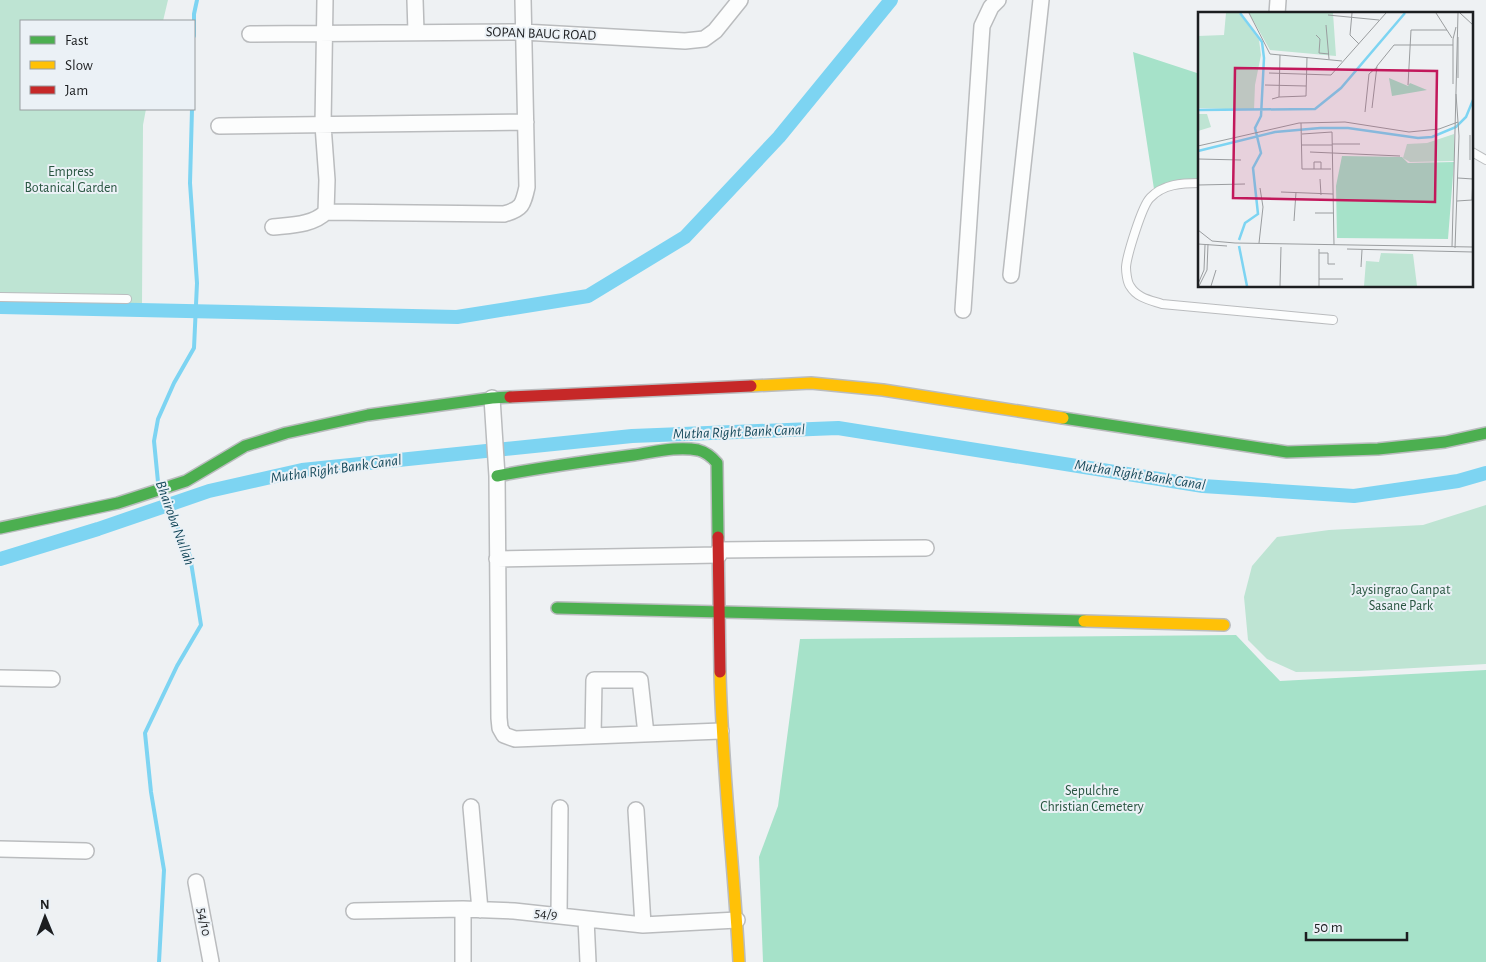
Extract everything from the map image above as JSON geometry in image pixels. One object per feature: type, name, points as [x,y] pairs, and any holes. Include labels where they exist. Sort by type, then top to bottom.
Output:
[{"type":"street","points":[[273,227],[319,219],[326,212],[327,180],[323,125],[325,0]]},
{"type":"street","points":[[415,0],[416,32]]},
{"type":"street","points":[[326,212],[504,214],[517,210],[524,200],[527,187],[523,32],[524,0]]},
{"type":"street","name":"SOPAN BAUG ROAD","points":[[250,34],[523,32],[685,41],[704,39],[715,31],[740,0]]},
{"type":"street","points":[[963,310],[982,26],[991,7],[998,0]]},
{"type":"street","points":[[1011,275],[1041,0]]},
{"type":"street","points":[[219,126],[526,122]]},
{"type":"street","points":[[0,528],[118,503],[186,481],[245,446],[286,433],[368,416],[492,398],[811,383],[901,393],[1287,452],[1378,450],[1445,442],[1486,433]]},
{"type":"street","points":[[492,398],[498,559],[499,718],[500,728],[504,735],[515,738],[721,731]]},
{"type":"street","points":[[496,470],[540,467],[676,450],[696,450],[711,455],[717,463],[721,731],[739,962]]},
{"type":"street","points":[[498,559],[926,548]]},
{"type":"street","points":[[557,608],[1224,625]]},
{"type":"street","points":[[0,678],[52,679]]},
{"type":"street","points":[[593,736],[594,680],[640,680],[646,734]]},
{"type":"street","points":[[471,807],[480,910]]},
{"type":"street","points":[[559,916],[560,808]]},
{"type":"street","points":[[636,810],[643,925]]},
{"type":"street","points":[[0,849],[86,851]]},
{"type":"street","name":"54/10","points":[[196,882],[211,962]]},
{"type":"street","points":[[463,909],[463,962]]},
{"type":"street","name":"54/9","points":[[354,911],[463,909],[559,916],[643,925],[737,920]]},
{"type":"street","points":[[586,919],[588,962]]},
{"type":"lane","points":[[1474,153],[1486,160]]},
{"type":"lane","points":[[1198,183],[1183,183],[1165,187],[1150,198],[1141,211],[1126,267],[1129,285],[1141,297],[1162,304],[1333,320]]},
{"type":"lane","points":[[0,297],[127,299]]},
{"type":"green space","name":"Empress Botanical Garden","points":[[0,0],[168,0],[163,20],[20,20],[20,110],[146,110],[143,125],[142,305],[0,300]]},
{"type":"green space","points":[[1133,52],[1198,73],[1198,179],[1176,181],[1154,189]]},
{"type":"green space","name":"Jaysingrao Ganpat Sasane Park","points":[[1486,505],[1486,664],[1360,671],[1296,672],[1267,659],[1248,640],[1244,597],[1252,566],[1277,537],[1329,530],[1423,525]]},
{"type":"green space","name":"Sepulchre Christian Cemetery","points":[[1236,635],[1280,681],[1486,670],[1486,962],[763,962],[759,857],[778,806],[800,639]]},
{"type":"waterway","name":"Bhairoba Nullah","points":[[194,20],[197,0]]},
{"type":"waterway","points":[[0,307],[457,317],[588,296],[685,237],[779,137],[891,0]]},
{"type":"waterway","name":"Bhairoba Nullah","points":[[158,482],[154,441],[158,419],[174,383],[194,348],[197,283],[190,183],[192,110]]},
{"type":"waterway","name":"Mutha Right Bank Canal","points":[[0,559],[98,529],[209,491],[302,470],[632,436],[838,428],[1203,486],[1354,496],[1458,481],[1486,473]]},
{"type":"waterway","name":"Bhairoba Nullah","points":[[159,962],[164,870],[151,792],[145,733],[177,666],[201,625],[190,556],[164,496]]},
{"type":"traffic: fast","points":[[0,528],[118,503],[186,481],[245,446],[286,433],[368,415],[510,397]]},
{"type":"traffic: fast","points":[[1063,418],[1287,452],[1378,449],[1445,442],[1486,433]]},
{"type":"traffic: fast","points":[[497,476],[666,450],[698,450],[709,455],[717,463],[718,537]]},
{"type":"traffic: fast","points":[[557,608],[1084,621]]},
{"type":"traffic: slow","points":[[751,386],[811,383],[883,390],[1063,418]]},
{"type":"traffic: slow","points":[[1084,621],[1224,625]]},
{"type":"traffic: slow","points":[[720,672],[723,745],[739,962]]},
{"type":"traffic: jam","points":[[510,397],[751,386]]},
{"type":"traffic: jam","points":[[718,537],[720,672]]}]
